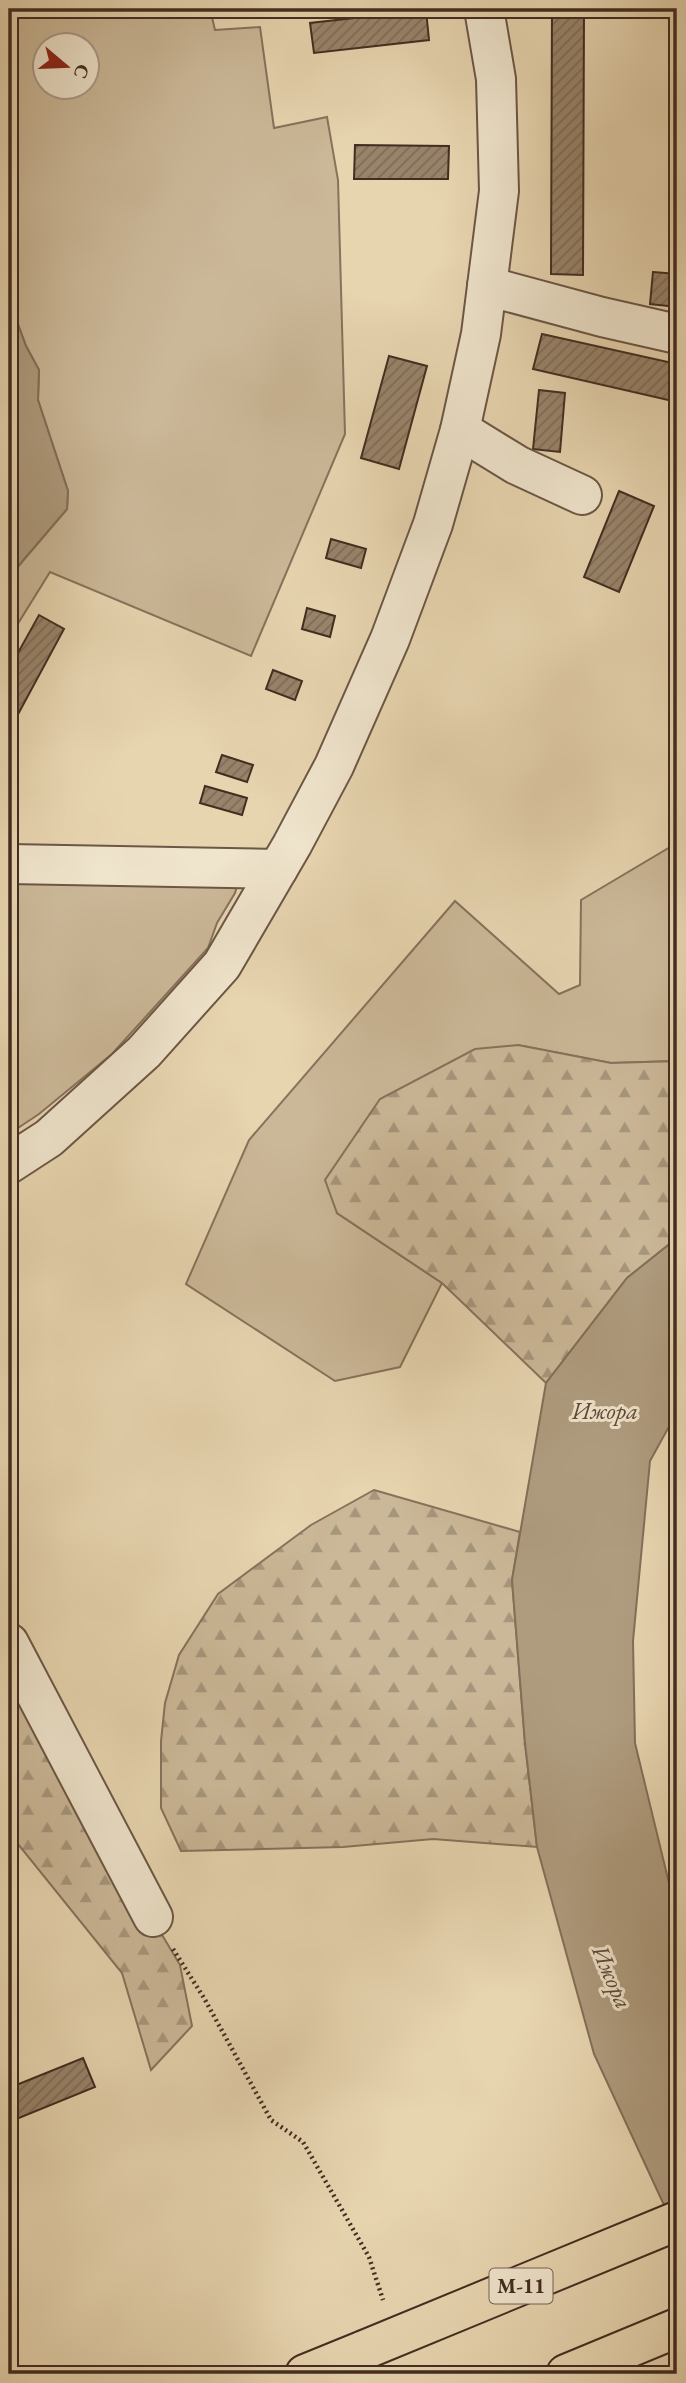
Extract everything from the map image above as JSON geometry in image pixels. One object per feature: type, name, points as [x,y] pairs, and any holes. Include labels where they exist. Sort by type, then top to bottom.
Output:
[{"type":"highway","name":"М-11","points":[[305,2374],[677,2221]]},
{"type":"highway","points":[[566,2374],[677,2328]]},
{"type":"street","points":[[9,1164],[49,1138],[144,1052],[222,965],[334,766],[390,639],[433,524],[460,430],[481,334],[499,191],[496,79],[484,9]]},
{"type":"street","points":[[487,286],[677,334]]},
{"type":"street","points":[[460,430],[517,465],[582,495]]},
{"type":"street","points":[[9,864],[278,869]]},
{"type":"street","points":[[9,1643],[153,1917]]},
{"type":"path","points":[[153,1917],[204,1998],[271,2120],[303,2142],[369,2258],[386,2309]]},
{"type":"green space","points":[[9,9],[210,9],[215,30],[260,27],[274,128],[327,117],[338,180],[345,434],[251,656],[50,572],[9,638],[9,577],[67,509],[68,491],[38,400],[39,370],[26,346],[9,300]]},
{"type":"green space","points":[[677,843],[677,1061],[611,1063],[518,1045],[337,1213],[442,1283],[400,1367],[335,1381],[186,1284],[249,1140],[455,901],[559,994],[580,985],[581,900]]},
{"type":"green space","points":[[9,874],[240,876],[235,893],[217,923],[208,948],[112,1054],[39,1114],[9,1134]]},
{"type":"green space","points":[[518,1045],[611,1063],[677,1061],[677,1238],[627,1278],[546,1383],[442,1283],[337,1213],[325,1180],[380,1099],[475,1049]]},
{"type":"green space","points":[[374,1490],[520,1532],[512,1580],[525,1743],[537,1847],[433,1839],[343,1847],[181,1851],[161,1808],[161,1741],[165,1703],[179,1655],[218,1594],[311,1525]]},
{"type":"green space","points":[[9,1677],[180,1965],[192,2026],[151,2070],[122,1973],[9,1833]]},
{"type":"water","points":[[9,300],[26,346],[39,370],[38,400],[68,491],[67,509],[9,577]]},
{"type":"water","name":"Ижора","points":[[677,1238],[677,1412],[650,1461],[633,1641],[635,1743],[677,1916],[677,2230],[594,2054],[537,1847],[525,1743],[512,1580],[546,1383],[627,1278]]},
{"type":"building","points":[[552,9],[584,9],[583,275],[551,274]]},
{"type":"building","points":[[426,10],[429,40],[314,53],[310,23]]},
{"type":"building","points":[[355,145],[449,146],[448,179],[354,179]]},
{"type":"building","points":[[653,272],[677,274],[677,307],[650,304]]},
{"type":"building","points":[[542,334],[677,364],[677,402],[533,369]]},
{"type":"building","points":[[389,356],[427,366],[399,469],[361,458]]},
{"type":"building","points":[[539,390],[565,393],[560,452],[533,449]]},
{"type":"building","points":[[619,491],[654,506],[619,592],[584,577]]},
{"type":"building","points":[[331,539],[366,549],[361,568],[326,558]]},
{"type":"building","points":[[307,608],[335,616],[330,637],[302,629]]},
{"type":"building","points":[[39,615],[64,629],[9,731],[9,669]]},
{"type":"building","points":[[273,670],[302,681],[295,700],[266,689]]},
{"type":"building","points":[[222,755],[253,765],[247,782],[216,772]]},
{"type":"building","points":[[205,786],[247,798],[242,815],[200,803]]},
{"type":"building","points":[[83,2058],[95,2087],[9,2122],[9,2088]]}]
